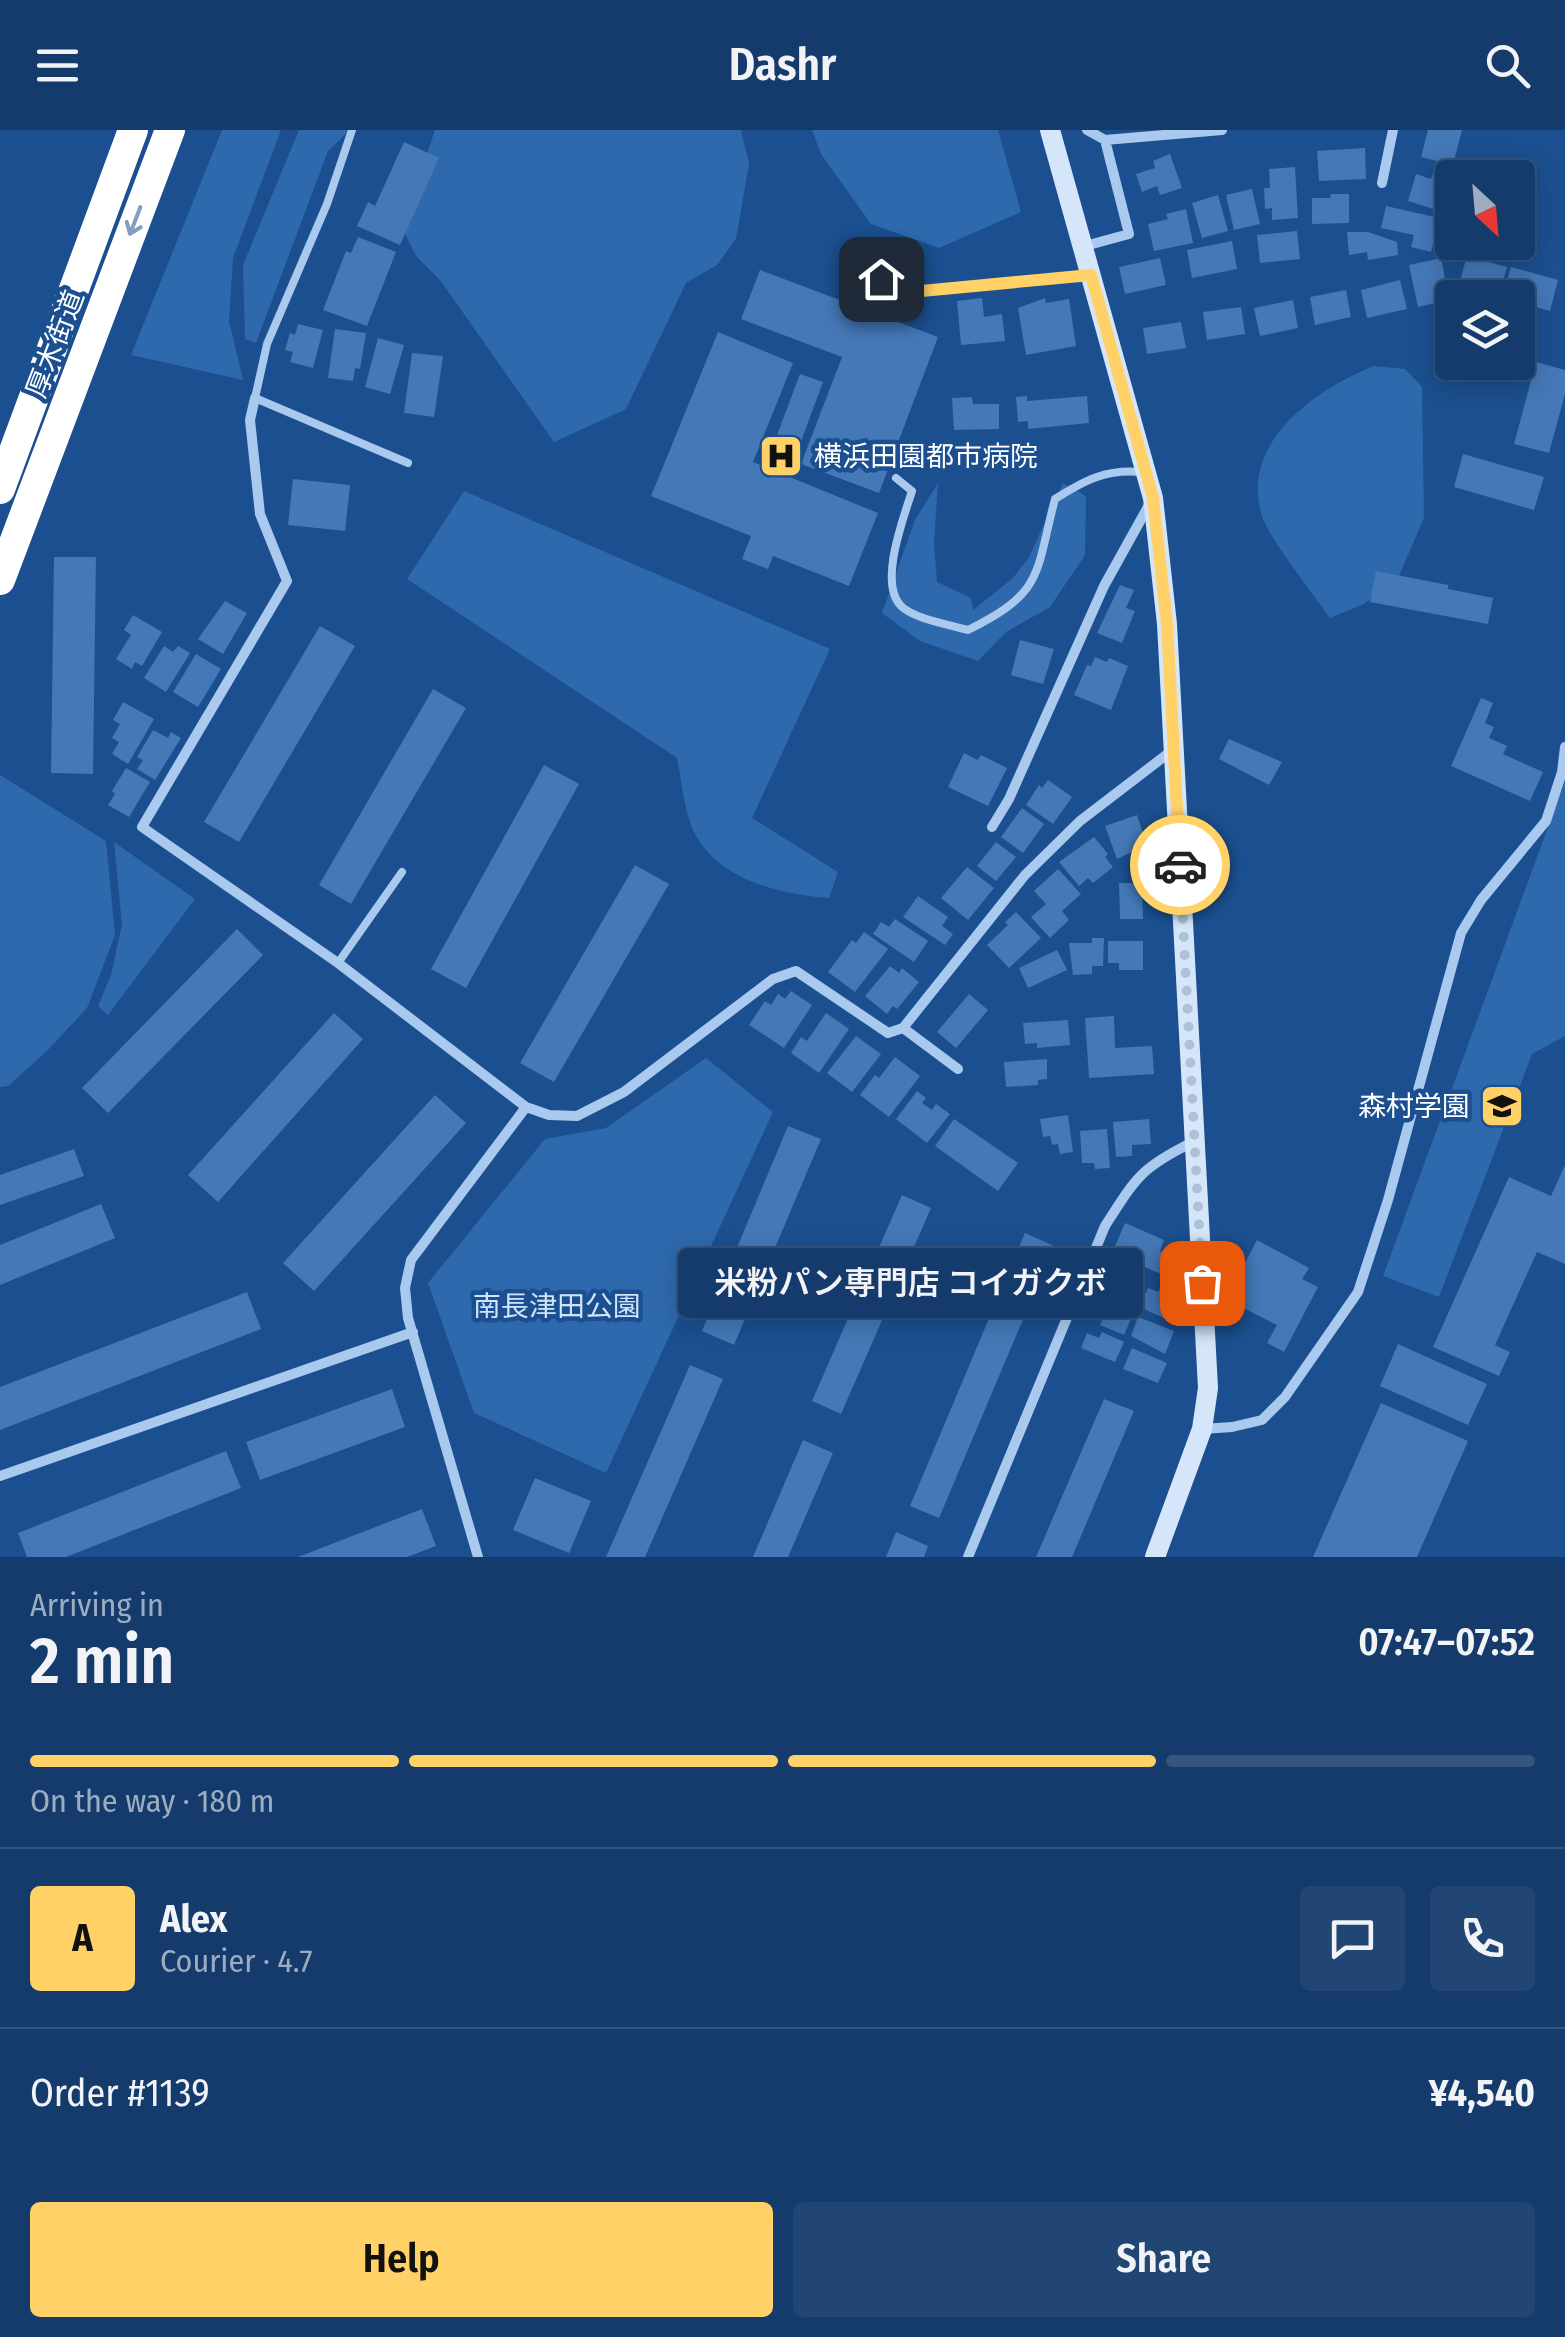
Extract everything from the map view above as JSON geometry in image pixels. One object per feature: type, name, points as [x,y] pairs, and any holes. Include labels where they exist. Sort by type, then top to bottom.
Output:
[{"type":"highway","name":"厚木街道","points":[[3,472],[134,130]]},
{"type":"highway","name":"厚木街道","points":[[0,580],[170,130]]},
{"type":"street","points":[[1050,130],[1153,498],[1167,624],[1208,1388],[1202,1430],[1155,1557]]},
{"type":"street","points":[[1087,130],[1105,140],[1222,130]]},
{"type":"street","points":[[1382,184],[1393,130]]},
{"type":"street","points":[[1085,246],[1129,234],[1105,140]]},
{"type":"street","points":[[854,258],[881,279],[911,292],[1091,275]]},
{"type":"street","points":[[255,398],[250,420],[260,514],[287,580],[142,828],[338,964],[526,1107],[549,1115],[576,1116],[624,1092],[758,990],[796,970],[888,1033],[903,1028],[1024,875],[1080,821],[1174,749]]},
{"type":"street","points":[[992,827],[1009,800],[1104,586],[1153,498]]},
{"type":"street","points":[[1202,1430],[1262,1420],[1285,1397],[1358,1292],[1388,1200],[1461,933],[1481,900],[1546,821],[1562,772],[1565,747]]},
{"type":"street","points":[[903,1028],[958,1068]]},
{"type":"street","points":[[478,1557],[412,1332],[405,1288],[411,1260],[526,1107]]},
{"type":"street","points":[[968,1557],[1105,1226],[1134,1181],[1154,1161],[1194,1142]]},
{"type":"street","points":[[0,1476],[412,1332]]},
{"type":"lane","points":[[352,130],[327,204],[267,344],[255,398],[408,463]]},
{"type":"lane","points":[[896,478],[912,492],[892,563],[894,592],[901,606],[930,620],[968,630],[1008,611],[1039,574],[1056,498],[1095,475],[1118,470],[1146,472]]},
{"type":"lane","points":[[338,964],[402,872]]},
{"type":"green space","points":[[222,130],[281,130],[233,258],[229,321],[243,380],[131,355]]},
{"type":"green space","points":[[299,130],[350,130],[328,151],[256,343],[245,339],[243,265]]},
{"type":"green space","points":[[435,130],[741,130],[749,164],[736,239],[717,265],[686,283],[626,409],[554,442],[440,280],[416,256],[402,228]]},
{"type":"green space","points":[[812,130],[998,130],[1021,212],[939,248],[871,224],[821,154]]},
{"type":"green space","points":[[1374,366],[1405,369],[1422,387],[1424,518],[1398,578],[1364,604],[1330,618],[1283,553],[1262,516],[1258,490],[1261,465],[1287,423],[1306,405]]},
{"type":"green space","points":[[938,483],[934,543],[937,582],[971,598],[973,610],[1013,578],[1029,557],[1063,483],[1086,496],[1085,555],[1050,607],[1006,632],[978,661],[920,641],[882,613],[915,520]]},
{"type":"green space","points":[[464,491],[830,649],[752,818],[838,872],[829,898],[766,887],[727,868],[698,839],[689,819],[677,758],[407,579]]},
{"type":"green space","points":[[0,775],[106,841],[115,935],[87,1008],[46,1052],[8,1086],[0,1087]]},
{"type":"green space","points":[[1565,781],[1565,1036],[1532,1054],[1439,1297],[1383,1276]]},
{"type":"green space","points":[[114,842],[195,899],[108,1015],[98,1006],[111,975],[122,925]]},
{"type":"green space","name":"南長津田公園","points":[[706,1058],[773,1112],[606,1473],[474,1413],[428,1283],[545,1139],[606,1128]]},
{"type":"building","points":[[1428,130],[1462,130],[1454,160],[1421,157]]},
{"type":"building","points":[[404,142],[439,158],[400,245],[357,226],[368,202],[375,206]]},
{"type":"building","points":[[1365,148],[1366,179],[1319,181],[1317,151]]},
{"type":"building","points":[[1170,154],[1182,188],[1160,195],[1157,186],[1142,192],[1136,174],[1155,168],[1153,161]]},
{"type":"building","points":[[1295,167],[1298,218],[1272,220],[1272,208],[1265,209],[1264,188],[1270,188],[1269,169]]},
{"type":"building","points":[[1435,170],[1435,209],[1408,201],[1416,174],[1431,179]]},
{"type":"building","points":[[1252,189],[1260,224],[1234,230],[1226,195]]},
{"type":"building","points":[[1331,194],[1349,194],[1349,223],[1312,224],[1312,198],[1330,198]]},
{"type":"building","points":[[1218,195],[1228,231],[1202,238],[1192,203]]},
{"type":"building","points":[[1386,206],[1435,217],[1431,252],[1411,247],[1414,235],[1381,228]]},
{"type":"building","points":[[1186,209],[1193,243],[1154,251],[1148,224]]},
{"type":"building","points":[[1297,231],[1300,259],[1260,263],[1257,235]]},
{"type":"building","points":[[1347,232],[1368,232],[1397,242],[1398,255],[1368,260],[1367,252],[1349,255]]},
{"type":"building","points":[[358,237],[396,252],[367,326],[323,310],[346,251],[351,253]]},
{"type":"building","points":[[1232,241],[1237,269],[1192,278],[1187,250]]},
{"type":"building","points":[[1160,258],[1166,285],[1125,294],[1119,267]]},
{"type":"building","points":[[1441,260],[1445,280],[1435,280],[1435,303],[1418,307],[1409,265]]},
{"type":"building","points":[[1466,260],[1507,267],[1503,280],[1460,280]]},
{"type":"building","points":[[1511,267],[1558,280],[1550,311],[1535,307],[1535,280],[1507,280]]},
{"type":"building","points":[[760,270],[938,337],[879,493],[801,464],[842,357],[741,319]]},
{"type":"building","points":[[1400,280],[1407,309],[1367,318],[1361,290]]},
{"type":"building","points":[[1346,290],[1351,317],[1315,325],[1310,297]]},
{"type":"building","points":[[982,298],[984,317],[1002,314],[1005,341],[961,345],[957,301]]},
{"type":"building","points":[[1045,298],[1046,303],[1069,299],[1076,346],[1026,355],[1018,308]]},
{"type":"building","points":[[1293,300],[1298,328],[1260,336],[1254,308]]},
{"type":"building","points":[[1241,307],[1245,334],[1207,340],[1203,312]]},
{"type":"building","points":[[1181,322],[1186,348],[1147,354],[1143,328]]},
{"type":"building","points":[[298,324],[323,330],[313,368],[290,362],[293,352],[285,350],[290,333],[295,335]]},
{"type":"building","points":[[335,329],[366,333],[360,369],[355,368],[353,381],[328,378]]},
{"type":"building","points":[[718,332],[793,363],[753,462],[878,513],[849,586],[773,556],[768,569],[742,559],[751,536],[651,496]]},
{"type":"building","points":[[378,338],[404,345],[390,394],[365,387]]},
{"type":"building","points":[[412,353],[443,356],[434,417],[404,413]]},
{"type":"building","points":[[1536,362],[1565,370],[1565,394],[1549,453],[1514,444],[1531,380],[1535,380]]},
{"type":"building","points":[[800,374],[823,382],[797,452],[774,443]]},
{"type":"building","points":[[1027,396],[1027,401],[1087,396],[1089,423],[1028,429],[1028,421],[1018,422],[1016,397]]},
{"type":"building","points":[[972,397],[973,404],[999,404],[999,429],[954,430],[952,398]]},
{"type":"building","points":[[1463,454],[1544,477],[1534,510],[1454,487]]},
{"type":"building","points":[[293,479],[350,485],[345,531],[288,525]]},
{"type":"building","points":[[54,557],[96,557],[93,774],[51,773]]},
{"type":"building","points":[[1376,571],[1493,598],[1488,624],[1370,602]]},
{"type":"building","points":[[1120,585],[1134,590],[1126,608],[1135,611],[1122,643],[1097,633]]},
{"type":"building","points":[[225,601],[247,613],[223,654],[198,639]]},
{"type":"building","points":[[133,615],[162,632],[142,666],[135,662],[132,669],[116,659],[131,635],[124,630]]},
{"type":"building","points":[[320,626],[355,646],[239,842],[204,822]]},
{"type":"building","points":[[1020,640],[1054,649],[1043,684],[1011,675]]},
{"type":"building","points":[[164,646],[173,652],[178,646],[190,653],[166,692],[144,678]]},
{"type":"building","points":[[196,654],[221,669],[198,707],[173,692]]},
{"type":"building","points":[[1095,657],[1128,666],[1111,710],[1074,695],[1087,665],[1091,666]]},
{"type":"building","points":[[433,689],[466,708],[351,904],[319,885]]},
{"type":"building","points":[[1481,698],[1493,703],[1485,723],[1494,727],[1489,738],[1507,746],[1503,754],[1543,772],[1530,801],[1451,766]]},
{"type":"building","points":[[123,702],[154,719],[128,764],[112,754],[119,742],[112,738],[120,724],[113,720]]},
{"type":"building","points":[[153,730],[168,738],[171,732],[181,738],[155,780],[137,769],[143,760],[137,757]]},
{"type":"building","points":[[1229,739],[1282,762],[1269,785],[1219,759]]},
{"type":"building","points":[[964,753],[978,760],[981,755],[1007,768],[988,806],[948,787]]},
{"type":"building","points":[[544,765],[579,784],[466,988],[431,969]]},
{"type":"building","points":[[126,768],[150,782],[129,817],[108,805]]},
{"type":"building","points":[[1048,780],[1072,797],[1053,824],[1026,805],[1039,785],[1042,788]]},
{"type":"building","points":[[1022,808],[1044,824],[1023,853],[1001,837]]},
{"type":"building","points":[[1137,815],[1147,845],[1117,859],[1105,826]]},
{"type":"building","points":[[1094,837],[1113,867],[1093,883],[1088,878],[1079,886],[1059,862]]},
{"type":"building","points":[[996,842],[1016,857],[996,881],[977,866]]},
{"type":"building","points":[[635,865],[669,884],[554,1082],[520,1063]]},
{"type":"building","points":[[967,867],[994,888],[968,920],[941,898]]},
{"type":"building","points":[[1058,869],[1081,894],[1062,911],[1069,920],[1050,938],[1031,917],[1046,904],[1034,891]]},
{"type":"building","points":[[1119,883],[1142,883],[1143,919],[1120,919]]},
{"type":"building","points":[[918,896],[948,917],[942,926],[953,934],[945,945],[903,917]]},
{"type":"building","points":[[1016,912],[1041,938],[1009,968],[987,945]]},
{"type":"building","points":[[895,919],[928,941],[914,962],[873,934],[881,922],[889,927]]},
{"type":"building","points":[[237,929],[263,955],[108,1113],[82,1088]]},
{"type":"building","points":[[864,932],[888,949],[855,992],[828,972],[852,940],[856,943]]},
{"type":"building","points":[[1092,938],[1104,938],[1103,966],[1092,966],[1092,974],[1073,975],[1069,943],[1092,943]]},
{"type":"building","points":[[1108,941],[1143,941],[1143,970],[1119,970],[1119,963],[1108,963]]},
{"type":"building","points":[[1057,950],[1067,970],[1028,988],[1019,968]]},
{"type":"building","points":[[890,966],[899,973],[902,968],[919,982],[897,1009],[893,1006],[887,1014],[865,996]]},
{"type":"building","points":[[791,991],[812,1005],[784,1048],[749,1025],[765,1001],[771,1005],[778,994],[785,999]]},
{"type":"building","points":[[969,994],[988,1010],[956,1048],[937,1032]]},
{"type":"building","points":[[334,1013],[363,1039],[218,1202],[188,1175]]},
{"type":"building","points":[[826,1013],[849,1029],[819,1073],[791,1053],[801,1037],[807,1041]]},
{"type":"building","points":[[1114,1016],[1115,1048],[1152,1046],[1154,1074],[1089,1078],[1085,1018]]},
{"type":"building","points":[[1068,1020],[1070,1045],[1037,1048],[1037,1043],[1025,1044],[1023,1023]]},
{"type":"building","points":[[856,1036],[881,1054],[852,1092],[827,1073]]},
{"type":"building","points":[[895,1057],[920,1076],[889,1117],[860,1095]]},
{"type":"building","points":[[1047,1059],[1047,1079],[1038,1080],[1038,1085],[1006,1087],[1004,1062]]},
{"type":"building","points":[[917,1091],[926,1098],[922,1103],[932,1110],[936,1104],[950,1114],[927,1143],[896,1119]]},
{"type":"building","points":[[435,1095],[466,1123],[314,1291],[283,1263]]},
{"type":"building","points":[[1068,1115],[1073,1152],[1060,1154],[1058,1144],[1052,1145],[1050,1136],[1043,1137],[1040,1119]]},
{"type":"building","points":[[954,1119],[1018,1163],[998,1191],[935,1146]]},
{"type":"building","points":[[1149,1119],[1151,1144],[1132,1145],[1132,1156],[1116,1157],[1113,1122]]},
{"type":"building","points":[[788,1126],[821,1139],[734,1345],[702,1331]]},
{"type":"building","points":[[1107,1129],[1110,1168],[1095,1169],[1094,1163],[1082,1163],[1080,1131]]},
{"type":"building","points":[[74,1149],[84,1176],[0,1205],[0,1175]]},
{"type":"building","points":[[1565,1165],[1565,1264],[1537,1252],[1495,1345],[1510,1352],[1499,1376],[1433,1347],[1509,1177],[1551,1196]]},
{"type":"building","points":[[902,1195],[931,1208],[841,1414],[812,1401]]},
{"type":"building","points":[[101,1204],[115,1238],[0,1285],[0,1245]]},
{"type":"building","points":[[1125,1223],[1164,1240],[1160,1251],[1169,1255],[1161,1274],[1112,1253]]},
{"type":"building","points":[[1025,1233],[1054,1246],[939,1518],[910,1506]]},
{"type":"building","points":[[1257,1240],[1309,1268],[1302,1279],[1318,1287],[1284,1352],[1267,1343],[1277,1325],[1226,1299]]},
{"type":"building","points":[[1114,1270],[1143,1282],[1134,1304],[1114,1295],[1116,1289],[1108,1286]]},
{"type":"building","points":[[1148,1288],[1158,1292],[1160,1288],[1176,1296],[1166,1319],[1139,1307]]},
{"type":"building","points":[[247,1292],[261,1329],[0,1430],[0,1387]]},
{"type":"building","points":[[1104,1302],[1133,1314],[1124,1335],[1100,1325],[1103,1319],[1098,1317]]},
{"type":"building","points":[[1138,1317],[1174,1331],[1165,1354],[1131,1336]]},
{"type":"building","points":[[1102,1332],[1124,1342],[1115,1362],[1081,1348],[1087,1333],[1099,1338]]},
{"type":"building","points":[[1398,1344],[1487,1384],[1468,1425],[1380,1386]]},
{"type":"building","points":[[1132,1348],[1167,1363],[1158,1383],[1123,1369]]},
{"type":"building","points":[[690,1365],[723,1379],[645,1557],[606,1557]]},
{"type":"building","points":[[392,1389],[405,1427],[260,1480],[246,1442]]},
{"type":"building","points":[[1104,1399],[1134,1411],[1072,1557],[1036,1557]]},
{"type":"building","points":[[1381,1403],[1468,1441],[1417,1557],[1313,1557]]},
{"type":"building","points":[[803,1440],[833,1453],[788,1557],[753,1557]]},
{"type":"building","points":[[226,1451],[241,1488],[66,1557],[27,1557],[18,1533]]},
{"type":"building","points":[[535,1478],[591,1501],[569,1553],[513,1530]]},
{"type":"building","points":[[422,1509],[436,1546],[407,1557],[298,1557]]},
{"type":"building","points":[[896,1532],[928,1546],[924,1557],[886,1557]]},
{"type":"way so far","points":[[1180,865],[1202,1283]]},
{"type":"place","name":"横浜田園都市病院","points":[[781,456]]},
{"type":"place","name":"森村学園","points":[[1502,1106]]},
{"type":"place","name":"米粉パン専門店 コイガクボ","points":[[1202,1283]]},
{"type":"route","points":[[881,279],[911,292],[1091,275],[1153,498],[1167,624],[1180,865]]}]
